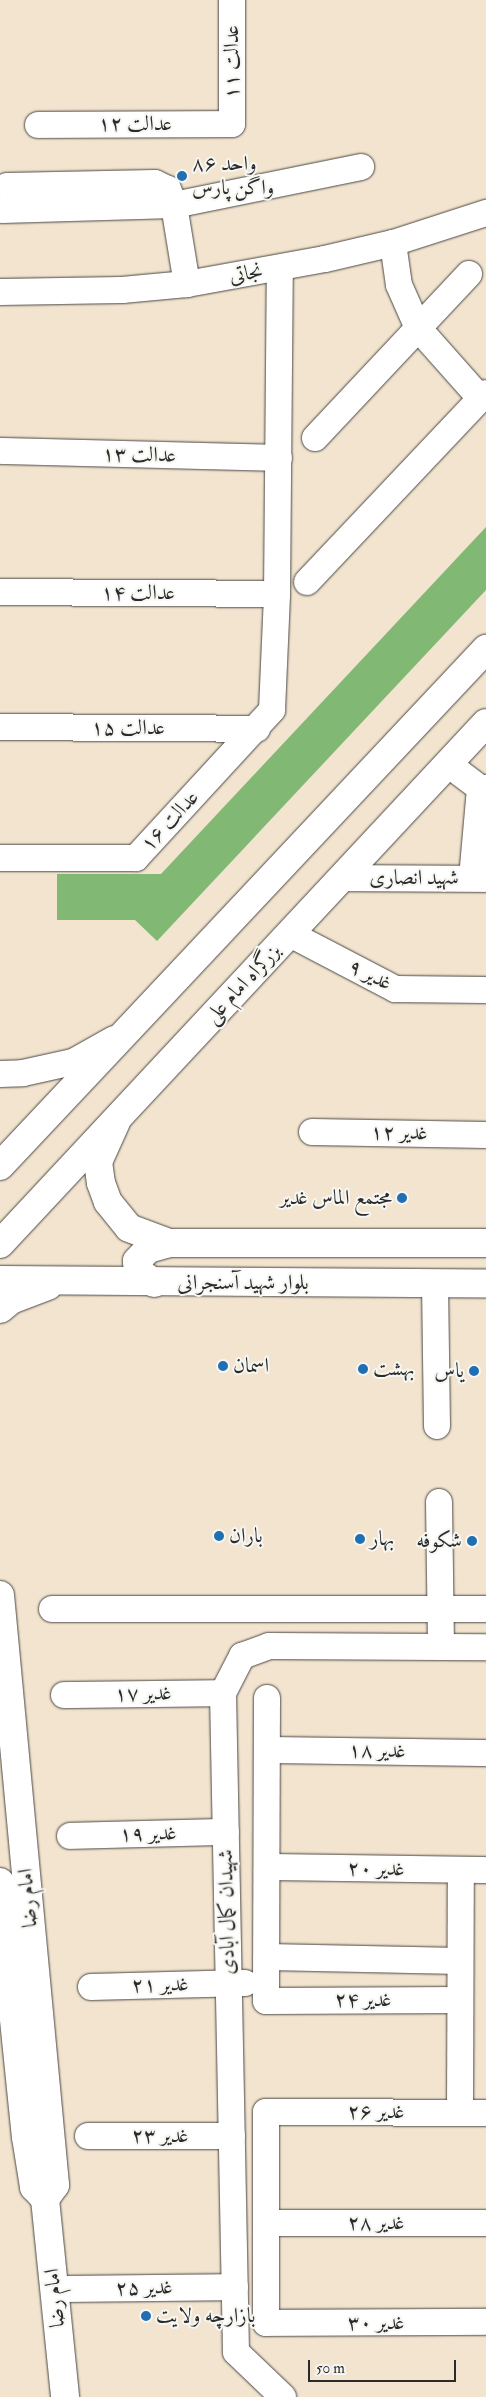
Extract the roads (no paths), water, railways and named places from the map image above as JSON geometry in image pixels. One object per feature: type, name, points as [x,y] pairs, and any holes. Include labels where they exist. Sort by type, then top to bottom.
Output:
[{"type":"main road","points":[[0,1166],[486,649]]},
{"type":"main road","name":"بزرگراه امام علی","points":[[0,1244],[486,723]]},
{"type":"main road","name":"بلوار شهید آسنجرانی","points":[[117,1120],[98,1162],[100,1183],[108,1202],[129,1228],[169,1243],[486,1243]]},
{"type":"main road","points":[[154,1283],[138,1271],[137,1262],[148,1249],[169,1243]]},
{"type":"main road","points":[[0,1309],[11,1300],[69,1278]]},
{"type":"main road","name":"بلوار شهید آسنجرانی","points":[[0,1280],[69,1278],[154,1283],[486,1283]]},
{"type":"main road","name":"امام رضا","points":[[0,1595],[54,2185],[45,2199]]},
{"type":"main road","name":"امام رضا","points":[[0,1882],[26,2137],[34,2187],[45,2199],[65,2397]]},
{"type":"street","name":"عدالت ۱۱","points":[[232,0],[232,124]]},
{"type":"street","name":"عدالت ۱۲","points":[[38,125],[232,124]]},
{"type":"street","points":[[174,206],[361,166]]},
{"type":"street","points":[[4,198],[155,183],[168,189],[174,206],[187,284]]},
{"type":"street","name":"نجاتی","points":[[0,292],[122,290],[187,284],[280,268],[393,243],[486,213]]},
{"type":"street","points":[[307,582],[483,396],[418,328],[399,284],[393,243]]},
{"type":"street","name":"عدالت ۱۶","points":[[0,858],[136,858],[257,729],[272,710],[277,594],[280,268]]},
{"type":"street","points":[[314,438],[469,274]]},
{"type":"street","name":"عدالت ۱۳","points":[[0,451],[279,458]]},
{"type":"street","name":"عدالت ۱۴","points":[[0,592],[277,594]]},
{"type":"street","name":"عدالت ۱۵","points":[[0,727],[257,729]]},
{"type":"street","points":[[448,764],[483,788],[479,878]]},
{"type":"street","name":"شهید انصاری","points":[[342,878],[479,878]]},
{"type":"street","name":"غدیر ۹","points":[[290,934],[394,989],[486,990]]},
{"type":"street","points":[[0,1074],[23,1073],[72,1062],[123,1034]]},
{"type":"street","name":"غدیر ۱۲","points":[[312,1132],[486,1135]]},
{"type":"street","points":[[435,1284],[437,1426]]},
{"type":"street","points":[[439,1502],[441,1647]]},
{"type":"street","points":[[52,1609],[486,1609]]},
{"type":"street","name":"شهیدان کمال آبادی","points":[[283,2397],[236,2352],[223,1693],[242,1656],[269,1646],[486,1647]]},
{"type":"street","name":"غدیر ۱۷","points":[[64,1695],[223,1693]]},
{"type":"street","points":[[266,1992],[267,1698]]},
{"type":"street","name":"غدیر ۱۸","points":[[267,1750],[486,1753]]},
{"type":"street","name":"غدیر ۱۹","points":[[70,1836],[226,1832]]},
{"type":"street","name":"غدیر ۲۰","points":[[267,1867],[473,1870]]},
{"type":"street","points":[[460,2113],[460,1961],[473,1870]]},
{"type":"street","name":"غدیر ۲۴","points":[[267,1957],[460,1961]]},
{"type":"street","name":"غدیر ۲۱","points":[[91,1987],[229,1983],[266,1992]]},
{"type":"street","name":"غدیر ۲۴","points":[[266,1992],[460,2000]]},
{"type":"street","name":"غدیر ۲۶","points":[[266,2222],[266,2112],[486,2113]]},
{"type":"street","name":"غدیر ۲۳","points":[[88,2136],[232,2136]]},
{"type":"street","name":"غدیر ۲۸","points":[[266,2222],[486,2223]]},
{"type":"street","name":"غدیر ۳۰","points":[[266,2222],[266,2324],[486,2322]]},
{"type":"street","name":"غدیر ۲۵","points":[[54,2289],[235,2287]]},
{"type":"place","name":"۸۶ واحد واگن پارس","points":[[182,176]]},
{"type":"place","name":"مجتمع الماس غدیر","points":[[402,1198]]},
{"type":"place","name":"اسمان","points":[[223,1366]]},
{"type":"place","name":"بهشت","points":[[363,1369]]},
{"type":"place","name":"یاس","points":[[474,1371]]},
{"type":"place","name":"باران","points":[[219,1536]]},
{"type":"place","name":"بهار","points":[[360,1539]]},
{"type":"place","name":"شکوفه","points":[[472,1541]]},
{"type":"place","name":"بازارچه ولایت","points":[[146,2316]]}]
